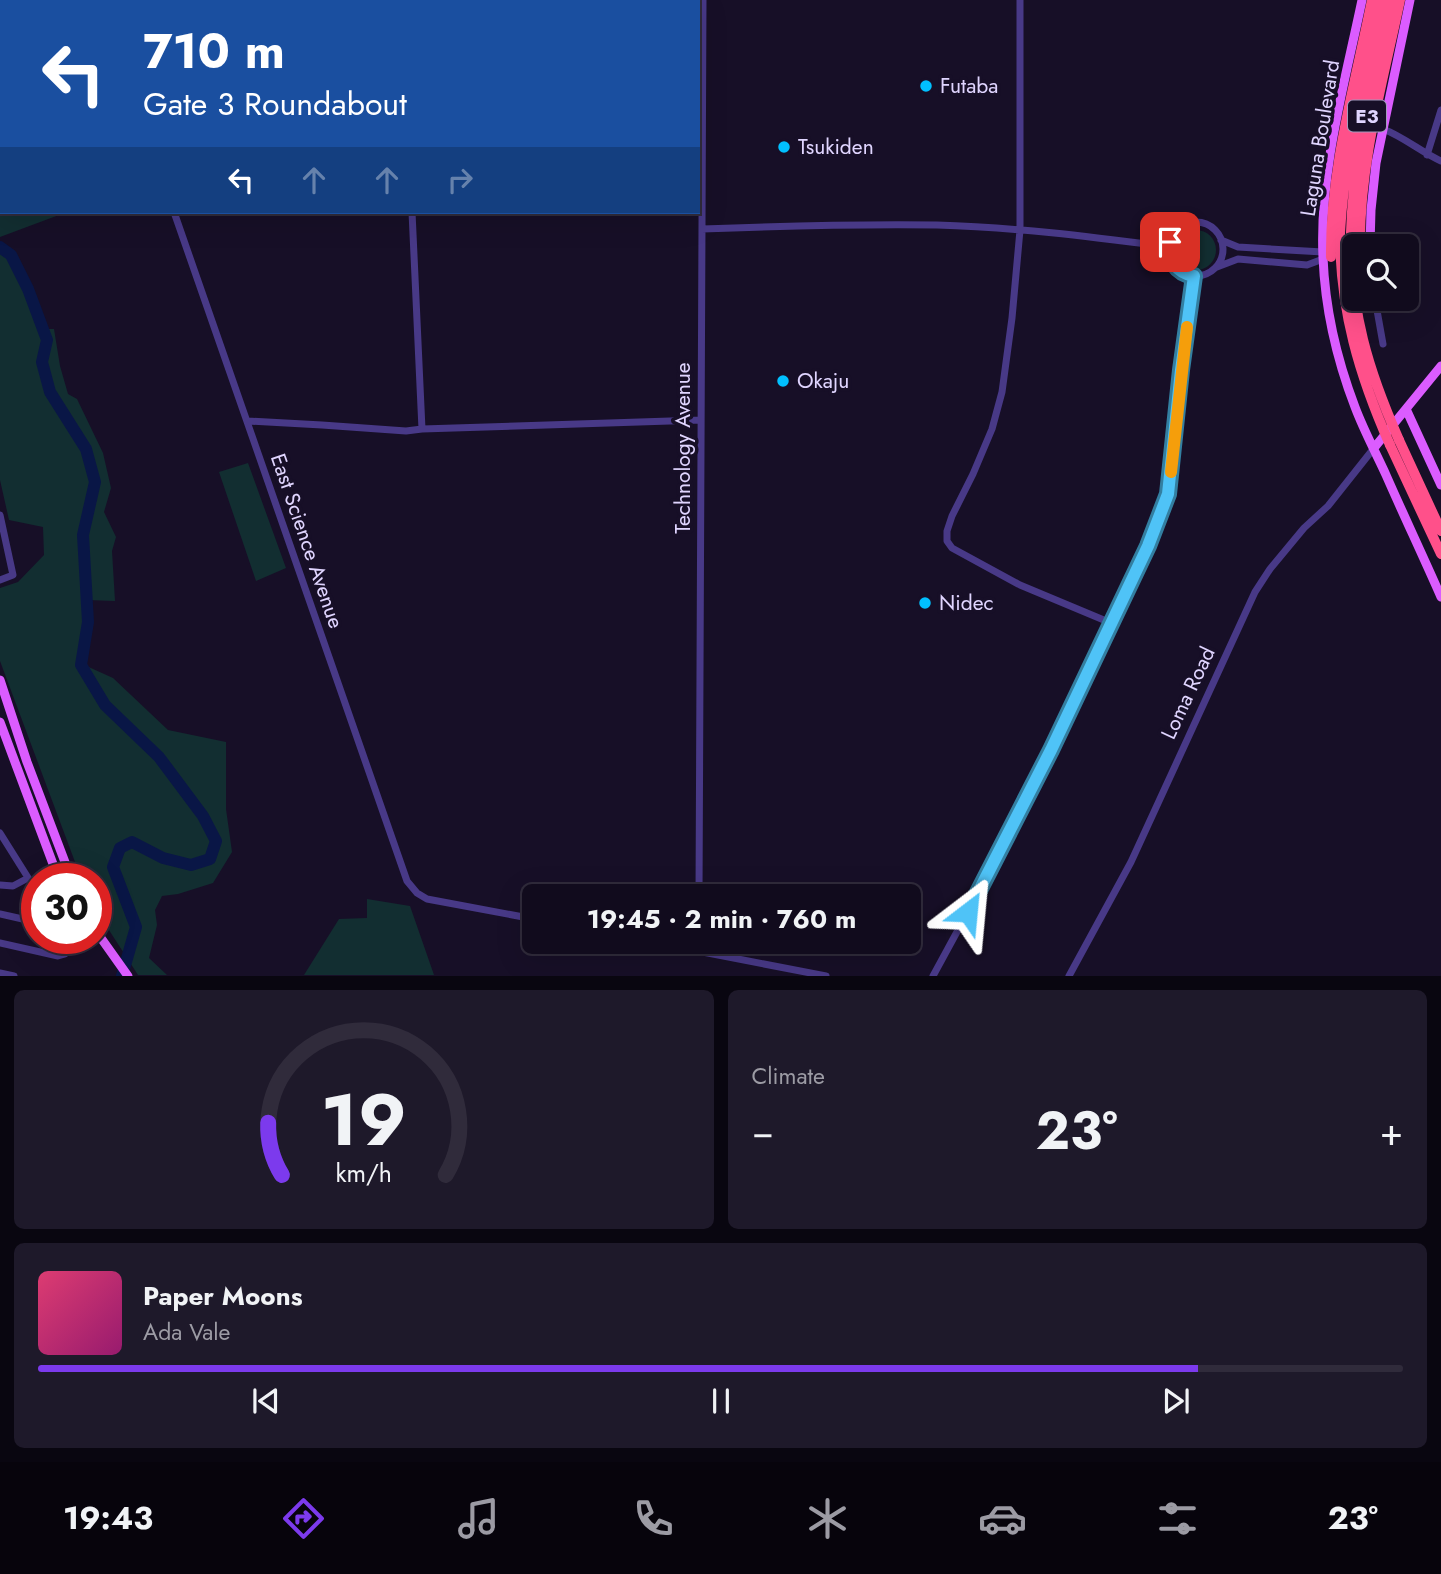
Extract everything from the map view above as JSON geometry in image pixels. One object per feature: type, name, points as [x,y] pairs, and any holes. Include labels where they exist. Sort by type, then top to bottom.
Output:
[{"type":"highway","points":[[1327,255],[1336,175],[1371,0]]},
{"type":"highway","name":"E3","points":[[1382,0],[1342,198],[1359,326],[1394,442],[1441,554]]},
{"type":"highway","name":"E3","points":[[1346,233],[1360,145],[1391,0]]},
{"type":"highway","points":[[1363,234],[1362,199],[1368,158],[1400,0]]},
{"type":"highway","name":"E3","points":[[1394,442],[1441,531]]},
{"type":"main road","name":"Laguna Boulevard","points":[[1362,0],[1330,160],[1324,213],[1329,313],[1355,407],[1441,597]]},
{"type":"main road","points":[[1366,234],[1383,129],[1410,0]]},
{"type":"main road","points":[[1327,255],[1342,252]]},
{"type":"main road","points":[[1374,448],[1441,366]]},
{"type":"main road","points":[[1406,409],[1441,485]]},
{"type":"main road","points":[[0,680],[27,762],[65,863]]},
{"type":"main road","points":[[0,722],[52,863]]},
{"type":"main road","points":[[112,953],[128,975]]},
{"type":"street","name":"Technology Avenue","points":[[699,884],[703,0]]},
{"type":"street","points":[[1020,0],[1020,230],[1002,392],[992,429],[952,516],[947,541],[952,548],[1020,585],[1111,623]]},
{"type":"street","points":[[1427,155],[1441,110]]},
{"type":"street","points":[[1383,129],[1399,135],[1427,155],[1441,161]]},
{"type":"street","name":"East Science Avenue","points":[[175,214],[407,881],[416,893],[427,899],[522,917]]},
{"type":"street","points":[[412,214],[422,429]]},
{"type":"street","points":[[1190,223],[1202,223],[1211,227],[1222,240],[1238,247],[1327,255],[1307,265],[1238,259],[1206,274],[1194,276],[1181,272],[1175,266],[1170,247],[1178,230],[1190,223]]},
{"type":"street","points":[[702,229],[937,225],[1020,230],[1170,247]]},
{"type":"street","points":[[1217,267],[1222,256],[1222,240]]},
{"type":"street","points":[[933,975],[1051,750],[1148,546],[1168,494],[1194,276]]},
{"type":"street","points":[[1377,311],[1383,344]]},
{"type":"street","points":[[247,421],[406,432],[422,429],[701,420]]},
{"type":"street","name":"Loma Road","points":[[1069,975],[1131,862],[1255,592],[1270,569],[1304,528],[1328,506],[1374,448]]},
{"type":"street","points":[[0,515],[13,575],[0,580]]},
{"type":"street","points":[[0,832],[21,866]]},
{"type":"street","points":[[0,885],[13,886],[21,881]]},
{"type":"street","points":[[0,914],[21,919]]},
{"type":"street","points":[[0,943],[21,948]]},
{"type":"street","points":[[715,954],[826,975]]},
{"type":"street","points":[[0,973],[14,975]]},
{"type":"green space","points":[[0,214],[62,214],[0,237]]},
{"type":"green space","points":[[1196,230],[1210,236],[1216,250],[1210,264],[1196,270],[1182,264],[1176,250],[1182,236]]},
{"type":"green space","points":[[0,247],[21,273],[42,329],[54,329],[68,394],[77,399],[103,453],[111,488],[104,512],[116,537],[112,551],[115,601],[87,600],[88,622],[82,664],[113,678],[168,730],[226,742],[226,809],[232,852],[213,883],[162,896],[155,910],[157,925],[149,958],[167,975],[138,975],[112,935],[112,863],[75,863],[0,661],[0,588],[18,582],[44,555],[43,527],[9,520],[0,480]]},
{"type":"green space","points":[[248,463],[286,568],[256,581],[219,472]]},
{"type":"green space","points":[[367,899],[410,906],[434,975],[304,975],[339,919],[367,918]]},
{"type":"waterway","points":[[0,247],[11,255],[28,289],[47,340],[42,362],[50,392],[86,449],[95,482],[83,535],[88,622],[81,665],[105,705],[159,757],[203,816],[216,841],[210,859],[191,865],[163,858],[132,842],[120,848],[113,867],[136,927],[122,976]]},
{"type":"slow traffic","points":[[1171,472],[1187,327]]},
{"type":"place","name":"Futaba","points":[[926,86]]},
{"type":"place","name":"Tsukiden","points":[[784,147]]},
{"type":"place","name":"Okaju","points":[[783,381]]},
{"type":"place","name":"Nidec","points":[[925,603]]},
{"type":"route","points":[[968,912],[1051,750],[1148,546],[1168,494],[1194,276],[1181,272],[1172,262],[1170,242]]}]
